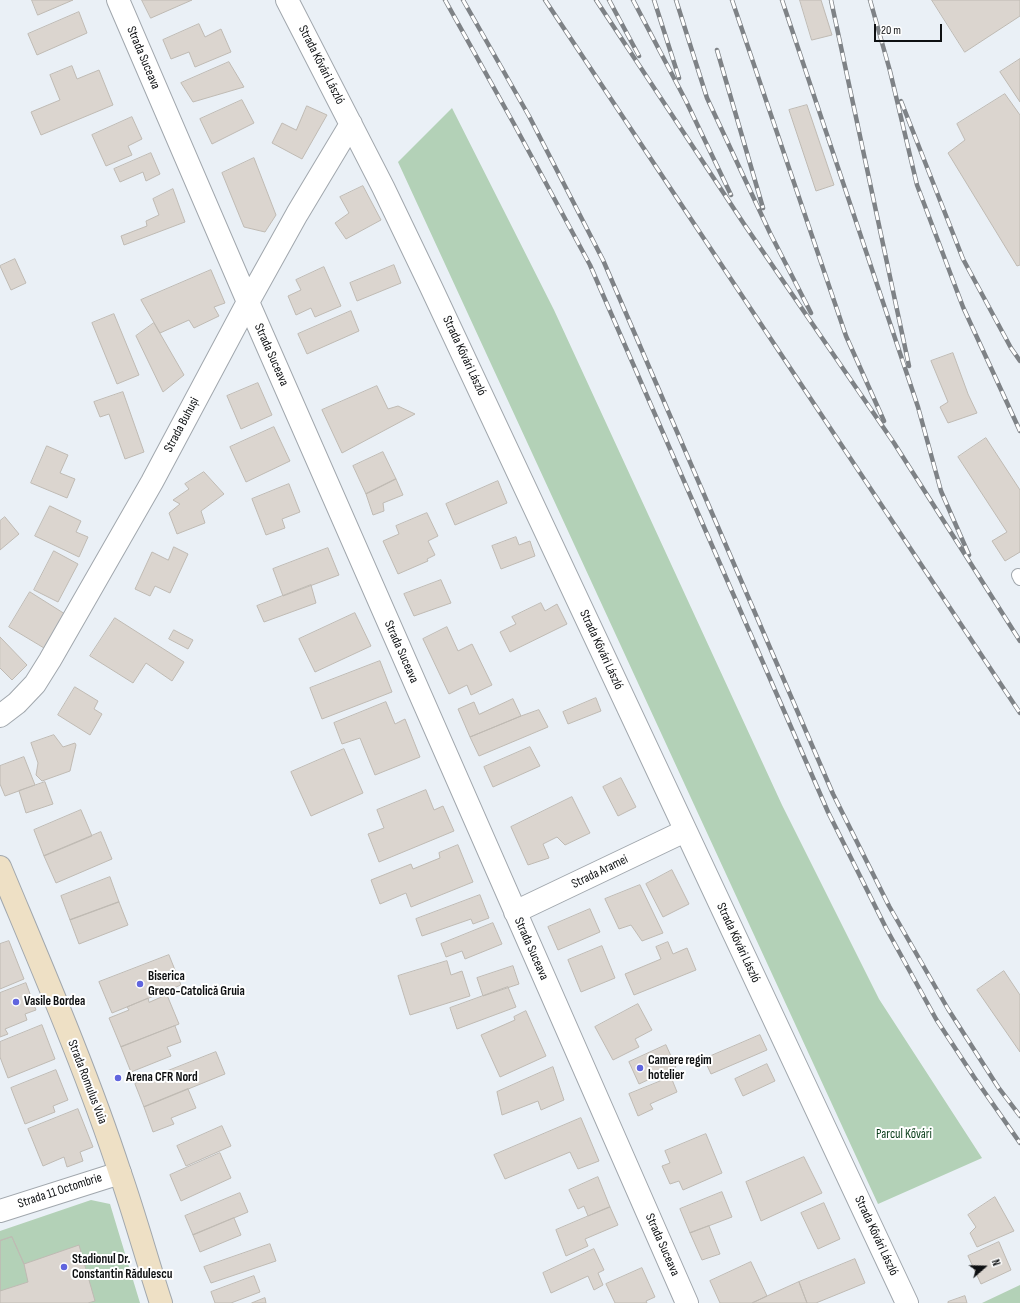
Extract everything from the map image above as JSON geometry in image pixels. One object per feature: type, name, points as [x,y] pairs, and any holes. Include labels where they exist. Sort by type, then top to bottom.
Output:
[{"type":"street","name":"Strada Suceava","points":[[118,0],[248,302],[687,1303]]},
{"type":"street","name":"Strada Kővári László","points":[[287,0],[351,124],[432,287],[685,831],[907,1303]]},
{"type":"street","name":"Strada Buhuși","points":[[0,716],[17,703],[36,684],[152,482],[248,302],[297,214],[351,124]]},
{"type":"street","name":"Strada Aramei","points":[[515,912],[685,831]]},
{"type":"street","name":"Strada Romulus Vuia","points":[[0,867],[57,1002],[120,1173],[161,1303]]},
{"type":"street","name":"Strada 11 Octombrie","points":[[0,1211],[120,1173]]},
{"type":"green space","name":"Parcul Kővári","points":[[452,108],[554,310],[782,805],[879,999],[982,1158],[878,1204],[398,162]]},
{"type":"green space","name":"Stadionul Dr. Constantin Rădulescu","points":[[91,1200],[110,1204],[140,1303],[0,1303],[0,1231]]},
{"type":"green space","points":[[1020,1285],[1020,1303],[982,1303]]},
{"type":"building","points":[[32,0],[73,0],[38,15]]},
{"type":"building","points":[[142,0],[192,0],[151,18]]},
{"type":"building","points":[[800,0],[821,0],[832,35],[812,40]]},
{"type":"building","points":[[932,0],[1020,0],[1020,16],[965,52]]},
{"type":"building","points":[[79,12],[87,33],[37,55],[28,34]]},
{"type":"building","points":[[199,24],[205,37],[221,29],[231,52],[195,67],[189,52],[171,59],[163,40]]},
{"type":"building","points":[[1020,59],[1020,102],[1000,72]]},
{"type":"building","points":[[229,62],[244,87],[193,102],[181,83]]},
{"type":"building","points":[[72,66],[77,79],[99,70],[113,105],[41,135],[31,112],[60,100],[50,75]]},
{"type":"building","points":[[1005,94],[1020,115],[1020,265],[1017,266],[948,153],[965,140],[957,124]]},
{"type":"building","points":[[242,100],[254,123],[212,144],[200,119]]},
{"type":"building","points":[[807,105],[834,185],[816,191],[789,110]]},
{"type":"building","points":[[307,106],[327,115],[302,159],[272,143],[282,123],[296,130]]},
{"type":"building","points":[[132,117],[142,139],[128,146],[132,155],[106,166],[92,135]]},
{"type":"building","points":[[151,153],[160,174],[146,181],[143,172],[120,182],[114,169]]},
{"type":"building","points":[[254,158],[276,215],[265,232],[244,227],[222,173]]},
{"type":"building","points":[[363,186],[381,220],[346,239],[335,223],[349,213],[340,197]]},
{"type":"building","points":[[173,189],[185,222],[124,245],[121,236],[147,226],[146,221],[159,215],[153,199]]},
{"type":"building","points":[[15,259],[26,283],[11,290],[0,266]]},
{"type":"building","points":[[394,265],[401,283],[357,301],[350,283]]},
{"type":"building","points":[[324,267],[341,306],[315,317],[311,308],[296,315],[288,296],[301,290],[296,280]]},
{"type":"building","points":[[211,270],[225,303],[214,307],[219,316],[194,328],[189,320],[160,333],[141,300]]},
{"type":"building","points":[[351,311],[359,331],[307,354],[298,334]]},
{"type":"building","points":[[114,314],[139,375],[117,384],[92,323]]},
{"type":"building","points":[[154,323],[184,375],[163,392],[136,336]]},
{"type":"building","points":[[953,353],[968,394],[977,413],[948,423],[940,407],[948,402],[931,361]]},
{"type":"building","points":[[258,383],[272,415],[241,429],[227,396]]},
{"type":"building","points":[[377,386],[388,409],[398,406],[415,414],[342,453],[322,410]]},
{"type":"building","points":[[123,392],[144,452],[125,459],[109,414],[100,417],[94,402]]},
{"type":"building","points":[[274,427],[290,461],[246,482],[230,447]]},
{"type":"building","points":[[986,438],[1020,490],[1020,552],[1005,561],[992,541],[1007,532],[958,457]]},
{"type":"building","points":[[47,446],[68,455],[60,473],[75,479],[67,498],[31,483]]},
{"type":"building","points":[[383,452],[396,479],[366,494],[353,466]]},
{"type":"building","points":[[204,472],[224,494],[201,511],[205,523],[177,534],[169,513],[180,504],[173,500],[189,489],[185,484]]},
{"type":"building","points":[[396,479],[403,495],[383,503],[384,511],[373,515],[366,494]]},
{"type":"building","points":[[498,481],[507,503],[455,525],[446,504]]},
{"type":"building","points":[[289,484],[300,512],[282,519],[285,528],[266,535],[252,499]]},
{"type":"building","points":[[50,506],[81,521],[76,532],[88,537],[79,557],[35,536]]},
{"type":"building","points":[[427,513],[438,536],[428,541],[435,555],[427,559],[428,561],[398,574],[383,541],[399,534],[396,526]]},
{"type":"building","points":[[5,517],[19,534],[0,550],[0,521]]},
{"type":"building","points":[[516,537],[519,545],[530,541],[535,556],[501,569],[492,546]]},
{"type":"building","points":[[174,547],[188,554],[170,593],[155,586],[150,596],[135,589],[152,552],[168,560]]},
{"type":"building","points":[[328,548],[339,575],[283,596],[273,569]]},
{"type":"building","points":[[54,551],[78,564],[58,602],[34,590]]},
{"type":"building","points":[[441,580],[451,603],[414,616],[404,594]]},
{"type":"building","points":[[311,585],[316,603],[264,622],[257,606]]},
{"type":"building","points":[[30,592],[65,614],[44,648],[9,627]]},
{"type":"building","points":[[541,603],[545,611],[557,604],[567,624],[510,652],[500,632],[516,624],[512,617]]},
{"type":"building","points":[[355,613],[371,646],[315,672],[299,639]]},
{"type":"building","points":[[115,618],[184,662],[172,681],[146,663],[133,683],[90,656]]},
{"type":"building","points":[[447,627],[458,651],[472,644],[492,685],[471,695],[467,685],[449,694],[423,639]]},
{"type":"building","points":[[174,630],[193,640],[188,649],[169,639]]},
{"type":"building","points":[[0,637],[27,665],[12,680],[0,668]]},
{"type":"building","points":[[380,661],[392,692],[322,719],[310,688]]},
{"type":"building","points":[[75,687],[98,701],[94,709],[102,714],[90,735],[58,715]]},
{"type":"building","points":[[596,698],[601,711],[568,724],[563,712]]},
{"type":"building","points":[[513,699],[521,716],[470,737],[458,709],[474,702],[479,714]]},
{"type":"building","points":[[386,702],[395,724],[405,719],[420,757],[375,775],[360,738],[342,744],[334,723]]},
{"type":"building","points":[[539,710],[548,727],[479,756],[470,737]]},
{"type":"building","points":[[54,735],[63,747],[75,743],[76,745],[70,771],[42,781],[36,775],[38,763],[31,743]]},
{"type":"building","points":[[530,747],[540,766],[493,787],[484,767]]},
{"type":"building","points":[[344,749],[363,793],[311,816],[291,772]]},
{"type":"building","points":[[24,757],[35,785],[5,796],[0,784],[0,766]]},
{"type":"building","points":[[621,778],[636,807],[618,816],[603,787]]},
{"type":"building","points":[[45,782],[53,804],[26,813],[19,791]]},
{"type":"building","points":[[426,790],[434,810],[443,806],[454,831],[379,862],[368,834],[384,828],[377,810]]},
{"type":"building","points":[[572,797],[590,833],[565,845],[557,837],[543,844],[549,858],[528,865],[511,827]]},
{"type":"building","points":[[81,810],[92,836],[44,856],[34,830]]},
{"type":"building","points":[[101,832],[112,859],[56,883],[44,856]]},
{"type":"building","points":[[458,845],[473,882],[411,907],[406,893],[380,904],[371,880],[411,864],[413,869],[440,858],[439,853]]},
{"type":"building","points":[[672,870],[689,904],[663,917],[646,884]]},
{"type":"building","points":[[110,877],[119,902],[70,920],[61,896]]},
{"type":"building","points":[[640,885],[663,933],[642,941],[631,925],[619,929],[605,899]]},
{"type":"building","points":[[480,895],[489,918],[473,924],[471,919],[422,936],[416,919]]},
{"type":"building","points":[[119,902],[128,925],[79,944],[70,920]]},
{"type":"building","points":[[590,909],[600,932],[558,950],[548,927]]},
{"type":"building","points":[[493,923],[502,944],[465,959],[462,951],[446,957],[441,944]]},
{"type":"building","points":[[9,941],[24,979],[0,989],[0,944]]},
{"type":"building","points":[[668,942],[673,954],[687,948],[696,970],[634,995],[625,974],[661,959],[656,947]]},
{"type":"building","points":[[602,946],[615,978],[581,992],[568,960]]},
{"type":"building","name":"Biserica Greco-Catolică Gruia","points":[[169,955],[181,985],[112,1013],[99,982]]},
{"type":"building","points":[[447,961],[451,975],[462,971],[470,996],[410,1015],[398,976]]},
{"type":"building","points":[[513,966],[519,984],[483,996],[477,978]]},
{"type":"building","points":[[1004,971],[1020,995],[1020,1052],[977,990]]},
{"type":"building","name":"Vasile Bordea","points":[[26,983],[36,1010],[25,1014],[27,1020],[5,1029],[8,1034],[0,1037],[0,993]]},
{"type":"building","points":[[508,987],[516,1007],[457,1029],[450,1008]]},
{"type":"building","points":[[167,995],[179,1024],[121,1047],[109,1018],[129,1010],[127,1007],[148,998],[149,1002]]},
{"type":"building","points":[[638,1004],[652,1030],[635,1039],[639,1047],[613,1060],[595,1027]]},
{"type":"building","points":[[526,1011],[546,1056],[500,1077],[481,1035],[515,1020],[514,1017]]},
{"type":"building","points":[[42,1025],[55,1059],[8,1078],[0,1057],[0,1042]]},
{"type":"building","points":[[175,1026],[181,1042],[167,1047],[171,1056],[131,1072],[121,1047]]},
{"type":"building","points":[[760,1035],[767,1050],[711,1074],[704,1059]]},
{"type":"building","points":[[666,1045],[676,1067],[639,1084],[629,1062]]},
{"type":"building","points":[[216,1052],[225,1074],[144,1107],[135,1084]]},
{"type":"building","points":[[767,1064],[775,1081],[743,1096],[735,1079]]},
{"type":"building","points":[[553,1067],[564,1100],[541,1110],[538,1101],[502,1115],[497,1092]]},
{"type":"building","points":[[56,1070],[68,1100],[53,1106],[55,1112],[25,1124],[11,1088]]},
{"type":"building","points":[[671,1077],[677,1092],[650,1104],[653,1109],[638,1116],[629,1094]]},
{"type":"building","points":[[188,1089],[196,1108],[171,1118],[174,1124],[153,1132],[144,1107]]},
{"type":"building","points":[[78,1109],[93,1147],[80,1152],[83,1161],[67,1167],[64,1157],[43,1166],[28,1129]]},
{"type":"building","points":[[581,1118],[599,1161],[578,1169],[570,1152],[505,1179],[494,1155]]},
{"type":"building","points":[[222,1126],[231,1146],[186,1166],[177,1146]]},
{"type":"building","points":[[706,1134],[722,1173],[683,1190],[679,1181],[670,1184],[662,1166],[670,1163],[665,1151]]},
{"type":"building","points":[[220,1153],[231,1178],[181,1201],[170,1175]]},
{"type":"building","points":[[804,1157],[822,1193],[761,1221],[746,1182]]},
{"type":"building","points":[[598,1177],[610,1207],[588,1216],[584,1206],[578,1209],[569,1190]]},
{"type":"building","points":[[722,1192],[732,1217],[690,1233],[680,1209]]},
{"type":"building","points":[[240,1193],[248,1212],[193,1235],[185,1216]]},
{"type":"building","points":[[995,1197],[1014,1231],[977,1247],[970,1233],[976,1227],[968,1215]]},
{"type":"building","points":[[824,1203],[840,1239],[818,1249],[801,1213]]},
{"type":"building","points":[[610,1207],[618,1225],[585,1239],[588,1246],[566,1256],[556,1230]]},
{"type":"building","points":[[234,1218],[241,1235],[200,1252],[193,1235]]},
{"type":"building","points":[[709,1226],[720,1254],[702,1260],[690,1233]]},
{"type":"building","points":[[12,1237],[24,1264],[79,1245],[95,1301],[88,1303],[0,1303],[0,1241]]},
{"type":"building","points":[[12,1237],[24,1264],[28,1282],[0,1291],[0,1241]]},
{"type":"building","points":[[999,1242],[1011,1270],[981,1284],[968,1256]]},
{"type":"building","points":[[270,1244],[276,1261],[211,1283],[204,1267]]},
{"type":"building","points":[[594,1249],[604,1270],[598,1273],[603,1285],[594,1290],[588,1276],[551,1293],[543,1273]]},
{"type":"building","points":[[855,1259],[865,1283],[816,1303],[807,1303],[799,1282]]},
{"type":"building","points":[[751,1262],[767,1296],[752,1303],[720,1303],[710,1281]]},
{"type":"building","points":[[642,1268],[655,1297],[646,1301],[647,1303],[615,1303],[606,1284]]},
{"type":"building","points":[[254,1276],[260,1292],[231,1303],[215,1303],[211,1292]]},
{"type":"building","points":[[799,1282],[807,1303],[752,1303],[767,1296]]},
{"type":"building","points":[[965,1296],[967,1303],[948,1303],[948,1302]]},
{"type":"building","points":[[265,1298],[266,1303],[252,1303]]},
{"type":"railway","points":[[445,0],[590,265],[828,812],[886,928],[936,1019],[1020,1143]]},
{"type":"railway","points":[[463,0],[529,116],[603,260],[833,794],[889,906],[948,1009],[998,1087],[1020,1116]]},
{"type":"railway","points":[[545,0],[1020,713]]},
{"type":"railway","points":[[596,0],[744,224],[894,443],[1020,641]]},
{"type":"railway","points":[[609,0],[639,56]]},
{"type":"railway","points":[[633,0],[686,101],[731,195]]},
{"type":"railway","points":[[654,0],[679,78]]},
{"type":"railway","points":[[676,0],[707,98],[770,233],[811,313]]},
{"type":"railway","points":[[732,0],[846,336],[884,421]]},
{"type":"railway","points":[[782,0],[918,407],[941,491],[969,555]]},
{"type":"railway","points":[[831,0],[909,366]]},
{"type":"railway","points":[[870,0],[890,71],[917,185],[963,307],[1020,431]]},
{"type":"railway","points":[[717,50],[763,208]]},
{"type":"railway","points":[[901,101],[963,259],[1011,348],[1020,361]]},
{"type":"place","name":"Biserica Greco-Catolică Gruia","points":[[140,984]]},
{"type":"place","name":"Vasile Bordea","points":[[16,1002]]},
{"type":"place","name":"Camere regim hotelier","points":[[640,1068]]},
{"type":"place","name":"Arena CFR Nord","points":[[118,1078]]},
{"type":"place","name":"Stadionul Dr. Constantin Rădulescu","points":[[64,1267]]}]
